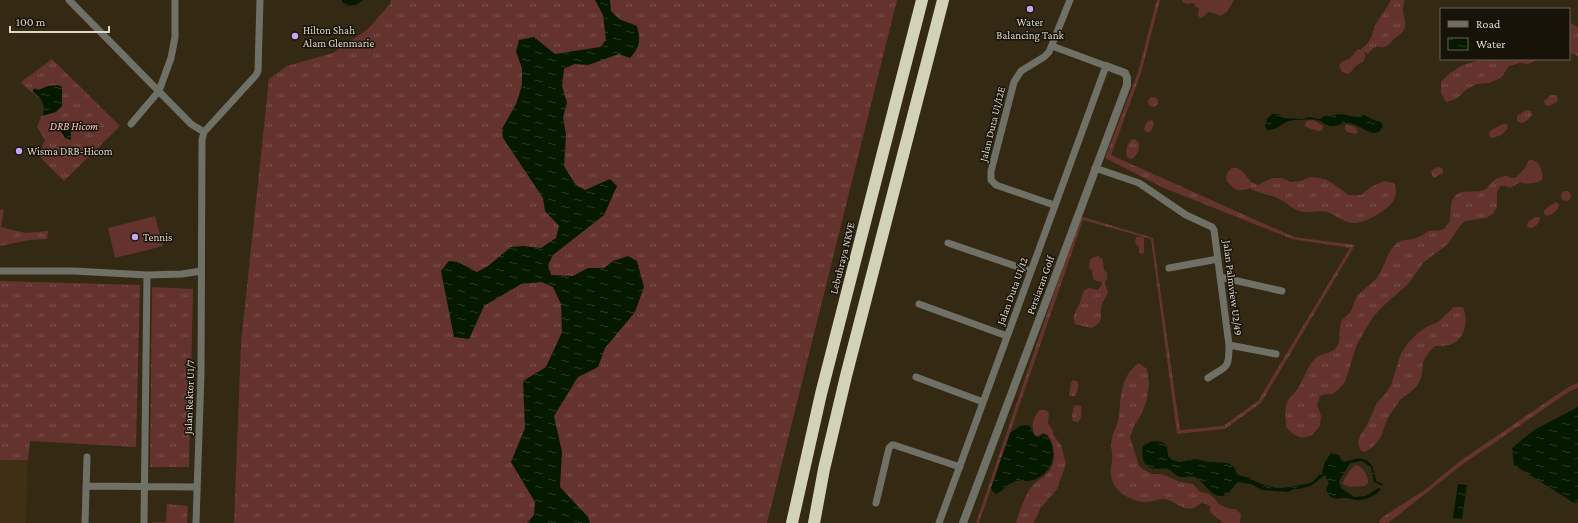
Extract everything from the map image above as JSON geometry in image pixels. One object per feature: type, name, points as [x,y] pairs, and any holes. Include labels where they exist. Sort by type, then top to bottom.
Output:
[{"type":"highway","name":"Lebuhraya NKVE","points":[[792,523],[822,387],[922,0]]},
{"type":"highway","points":[[814,523],[822,476],[846,376],[943,0]]},
{"type":"street","points":[[69,0],[191,124],[204,132],[258,71],[260,0]]},
{"type":"street","points":[[131,124],[159,91],[171,58],[175,37],[175,0]]},
{"type":"street","points":[[1070,0],[1052,46],[1106,66]]},
{"type":"street","name":"Jalan Duta U1/12E","points":[[1052,46],[1044,57],[1021,71],[1014,82],[991,176],[996,185],[1054,206]]},
{"type":"street","name":"Persiaran Golf","points":[[963,523],[1127,85],[1125,73],[1106,66]]},
{"type":"street","name":"Jalan Duta U1/12","points":[[939,523],[1106,66]]},
{"type":"street","name":"Jalan Rektor U1/7","points":[[196,523],[201,374],[202,140],[204,132]]},
{"type":"street","name":"Jalan Palmview U2/49","points":[[1095,168],[1139,183],[1186,215],[1212,227],[1214,230],[1229,345],[1229,362],[1227,366],[1208,378]]},
{"type":"street","points":[[948,243],[1030,271]]},
{"type":"street","points":[[1169,268],[1218,259]]},
{"type":"street","points":[[0,271],[74,270],[147,276],[182,274],[201,271]]},
{"type":"street","points":[[144,523],[147,276]]},
{"type":"street","points":[[1220,277],[1282,291]]},
{"type":"street","points":[[919,304],[1007,336]]},
{"type":"street","points":[[1229,345],[1276,354]]},
{"type":"street","points":[[916,377],[983,402]]},
{"type":"street","points":[[876,504],[889,448],[894,444],[960,467]]},
{"type":"street","points":[[86,523],[87,457]]},
{"type":"street","points":[[86,486],[197,487]]},
{"type":"shaded area","points":[[0,460],[28,460],[26,523],[0,523]]},
{"type":"green space","points":[[391,0],[897,0],[767,523],[234,523],[241,343],[269,79],[287,66],[333,53],[368,29],[390,4]]},
{"type":"green space","points":[[1157,0],[1160,0],[1141,73],[1111,155],[1294,237],[1355,245],[1261,403],[1225,429],[1177,434],[1151,239],[1083,220],[979,523],[976,523],[1080,216],[1153,238],[1180,430],[1223,426],[1258,401],[1350,248],[1292,239],[1164,188],[1105,158],[1138,72]]},
{"type":"green space","points":[[1182,0],[1212,0],[1207,13],[1201,18],[1198,16],[1199,8],[1193,3],[1187,4],[1182,2]]},
{"type":"green space","points":[[1194,0],[1234,0],[1227,12],[1220,16],[1198,8],[1195,6]]},
{"type":"green space","points":[[1391,0],[1404,0],[1404,28],[1401,34],[1387,46],[1376,47],[1368,54],[1361,49],[1370,39],[1377,22]]},
{"type":"green space","points":[[1570,23],[1578,27],[1578,56],[1570,52]]},
{"type":"green space","points":[[1358,49],[1363,51],[1365,54],[1363,62],[1357,65],[1349,74],[1342,72],[1339,66],[1341,62],[1349,59]]},
{"type":"green space","name":"DRB Hicom","points":[[52,59],[120,126],[64,181],[38,155],[45,140],[37,127],[43,109],[43,103],[21,82]]},
{"type":"green space","points":[[1479,60],[1538,60],[1528,64],[1519,63],[1509,66],[1501,78],[1489,83],[1477,84],[1467,89],[1456,99],[1446,102],[1441,93],[1441,82],[1449,74],[1461,66]]},
{"type":"green space","points":[[1551,95],[1558,97],[1557,102],[1549,106],[1545,105],[1544,101]]},
{"type":"green space","points":[[1153,97],[1158,102],[1153,107],[1148,102]]},
{"type":"green space","points":[[1526,110],[1531,111],[1532,115],[1525,122],[1521,123],[1517,121],[1517,116]]},
{"type":"green space","points":[[1152,120],[1154,124],[1150,132],[1147,132],[1144,130],[1145,125],[1148,121]]},
{"type":"green space","points":[[1313,120],[1322,125],[1323,128],[1321,131],[1306,127],[1306,121]]},
{"type":"green space","points":[[1503,124],[1507,124],[1508,128],[1501,135],[1491,138],[1489,135],[1490,131]]},
{"type":"green space","points":[[1346,125],[1355,127],[1358,132],[1356,134],[1347,132],[1345,129]]},
{"type":"green space","points":[[1135,139],[1139,143],[1139,150],[1134,158],[1131,159],[1127,157],[1126,150],[1131,140]]},
{"type":"green space","points":[[1529,160],[1533,160],[1538,163],[1541,168],[1542,180],[1527,184],[1520,182],[1517,176],[1524,169]]},
{"type":"green space","points":[[1439,167],[1443,169],[1443,173],[1434,178],[1431,172],[1435,168]]},
{"type":"green space","points":[[1232,168],[1238,168],[1252,183],[1249,189],[1237,190],[1227,182],[1227,174]]},
{"type":"green space","points":[[1506,176],[1512,178],[1519,177],[1522,181],[1510,188],[1500,186],[1497,192],[1497,207],[1493,214],[1486,218],[1465,221],[1459,227],[1448,244],[1424,262],[1408,284],[1381,308],[1373,317],[1357,344],[1345,382],[1333,394],[1325,394],[1320,396],[1317,405],[1321,416],[1320,426],[1312,435],[1302,438],[1293,434],[1286,427],[1285,415],[1288,401],[1298,388],[1308,368],[1314,360],[1319,356],[1334,350],[1338,346],[1341,322],[1351,311],[1359,294],[1378,276],[1396,243],[1413,239],[1429,231],[1444,229],[1450,221],[1451,206],[1456,195],[1463,192],[1480,191],[1487,188],[1492,182],[1500,177]]},
{"type":"green space","points":[[1310,177],[1327,180],[1349,195],[1361,195],[1371,187],[1384,181],[1394,183],[1396,196],[1388,207],[1376,215],[1361,222],[1352,223],[1327,212],[1299,211],[1275,197],[1254,191],[1246,186],[1248,181],[1258,185],[1272,178],[1282,178],[1291,182],[1301,181]]},
{"type":"green space","points":[[1566,191],[1571,196],[1566,201],[1561,196]]},
{"type":"green space","points":[[1557,202],[1559,205],[1556,211],[1547,216],[1544,214],[1544,211],[1549,206]]},
{"type":"green space","points":[[0,209],[4,210],[1,227],[25,233],[48,231],[47,239],[29,240],[0,246]]},
{"type":"green space","name":"Tennis","points":[[155,216],[163,246],[115,258],[108,228]]},
{"type":"green space","points":[[1535,217],[1539,217],[1540,219],[1534,227],[1530,228],[1527,226],[1528,222]]},
{"type":"green space","points":[[1136,237],[1143,237],[1144,239],[1143,254],[1139,253],[1139,247],[1135,243]]},
{"type":"green space","points":[[1098,256],[1103,260],[1104,270],[1107,273],[1107,280],[1104,282],[1093,279],[1092,270],[1089,268],[1090,260]]},
{"type":"green space","points":[[1101,280],[1105,280],[1108,292],[1102,304],[1099,323],[1091,328],[1075,324],[1074,315],[1084,290],[1089,288],[1098,290],[1102,284]]},
{"type":"green space","points":[[0,281],[140,285],[136,447],[30,441],[28,460],[0,460]]},
{"type":"green space","points":[[152,287],[193,289],[189,467],[150,467]]},
{"type":"green space","points":[[1454,307],[1463,307],[1465,312],[1466,318],[1462,335],[1454,343],[1435,346],[1426,356],[1423,363],[1420,381],[1414,389],[1402,398],[1391,413],[1380,439],[1372,448],[1365,452],[1360,450],[1358,442],[1361,434],[1367,425],[1377,403],[1391,385],[1401,353],[1418,333],[1428,326],[1438,322]]},
{"type":"green space","points":[[1139,363],[1147,369],[1149,384],[1147,399],[1142,413],[1134,426],[1130,437],[1139,466],[1152,474],[1161,474],[1180,482],[1193,484],[1200,492],[1209,494],[1216,500],[1220,506],[1214,512],[1209,505],[1203,503],[1189,509],[1164,499],[1146,502],[1138,501],[1122,493],[1114,485],[1111,472],[1111,444],[1118,421],[1122,389],[1127,375]]},
{"type":"green space","points":[[1073,380],[1078,382],[1075,396],[1069,395]]},
{"type":"green space","points":[[1578,383],[1578,388],[1570,391],[1463,464],[1388,523],[1379,523],[1381,518],[1426,489],[1460,461],[1570,386]]},
{"type":"green space","points":[[1074,406],[1081,406],[1082,413],[1078,422],[1073,421],[1072,416]]},
{"type":"green space","points":[[1040,410],[1046,410],[1049,413],[1048,423],[1053,431],[1053,434],[1050,436],[1043,433],[1038,436],[1034,435],[1033,421]]},
{"type":"green space","points":[[1051,432],[1061,445],[1066,464],[1057,489],[1040,509],[1034,523],[1016,523],[1022,504],[1029,490],[1052,467],[1054,452],[1052,442],[1047,433]]},
{"type":"green space","points":[[1355,465],[1358,465],[1366,474],[1368,483],[1365,486],[1350,487],[1343,484],[1344,480]]},
{"type":"green space","points":[[1216,503],[1230,509],[1235,509],[1241,514],[1240,523],[1223,523],[1214,516],[1210,509]]},
{"type":"green space","points":[[167,504],[188,506],[187,523],[152,523],[166,522]]},
{"type":"water","points":[[342,0],[363,0],[356,5],[346,6],[342,3]]},
{"type":"water","points":[[595,0],[610,0],[611,11],[619,19],[637,26],[639,44],[630,58],[619,54],[588,65],[574,64],[564,69],[562,86],[567,103],[563,117],[566,135],[564,166],[575,184],[585,190],[610,179],[617,186],[604,215],[553,255],[548,265],[551,275],[573,276],[588,268],[604,268],[613,261],[628,256],[637,261],[644,287],[635,312],[605,348],[598,367],[578,377],[554,416],[562,452],[560,487],[588,517],[590,523],[527,523],[534,515],[535,502],[511,462],[525,428],[523,381],[546,367],[562,332],[561,304],[553,287],[542,282],[521,284],[484,306],[469,339],[454,337],[441,271],[449,261],[458,262],[477,272],[488,266],[511,247],[523,246],[541,248],[556,238],[559,226],[545,211],[543,198],[503,138],[502,129],[516,104],[522,85],[522,68],[516,52],[519,40],[534,37],[555,54],[600,47],[606,40],[603,15]]},
{"type":"water","points":[[58,85],[62,87],[62,106],[56,112],[42,116],[44,108],[42,102],[33,92],[33,89],[35,88],[38,90],[48,86]]},
{"type":"water","points":[[1273,114],[1279,114],[1284,118],[1303,119],[1309,117],[1320,119],[1325,116],[1342,114],[1355,117],[1364,115],[1381,122],[1383,125],[1377,133],[1372,133],[1349,123],[1331,126],[1315,120],[1293,120],[1274,129],[1267,130],[1265,126],[1266,122]]},
{"type":"water","points":[[60,124],[66,125],[70,129],[71,140],[65,138],[57,126]]},
{"type":"water","points":[[1578,407],[1578,502],[1574,503],[1514,465],[1512,448],[1534,430]]},
{"type":"water","points":[[1020,426],[1030,426],[1035,436],[1039,437],[1043,434],[1050,439],[1053,455],[1050,465],[1041,476],[1027,481],[1016,481],[1009,484],[996,494],[991,488],[1010,433]]},
{"type":"water","points":[[1157,441],[1164,443],[1167,447],[1168,456],[1172,460],[1179,462],[1195,459],[1208,462],[1228,463],[1234,467],[1237,474],[1250,478],[1261,484],[1276,488],[1311,483],[1322,472],[1325,462],[1331,453],[1339,455],[1344,462],[1353,459],[1367,461],[1373,468],[1376,481],[1383,484],[1383,486],[1374,482],[1371,467],[1362,461],[1350,463],[1339,481],[1341,488],[1354,497],[1366,496],[1378,488],[1381,489],[1370,498],[1363,500],[1332,498],[1326,490],[1329,483],[1325,475],[1311,486],[1294,489],[1288,492],[1262,490],[1251,484],[1238,482],[1227,494],[1218,496],[1211,492],[1199,479],[1195,477],[1181,477],[1177,476],[1168,469],[1154,469],[1146,465],[1142,455],[1143,446],[1150,442]]},
{"type":"water","points":[[1458,484],[1467,485],[1462,519],[1453,518]]},
{"type":"place","name":"Water Balancing Tank","points":[[1030,9]]},
{"type":"place","name":"Hilton Shah Alam Glenmarie","points":[[295,36]]},
{"type":"place","name":"Wisma DRB-Hicom","points":[[19,151]]},
{"type":"place","name":"Tennis","points":[[135,237]]}]
